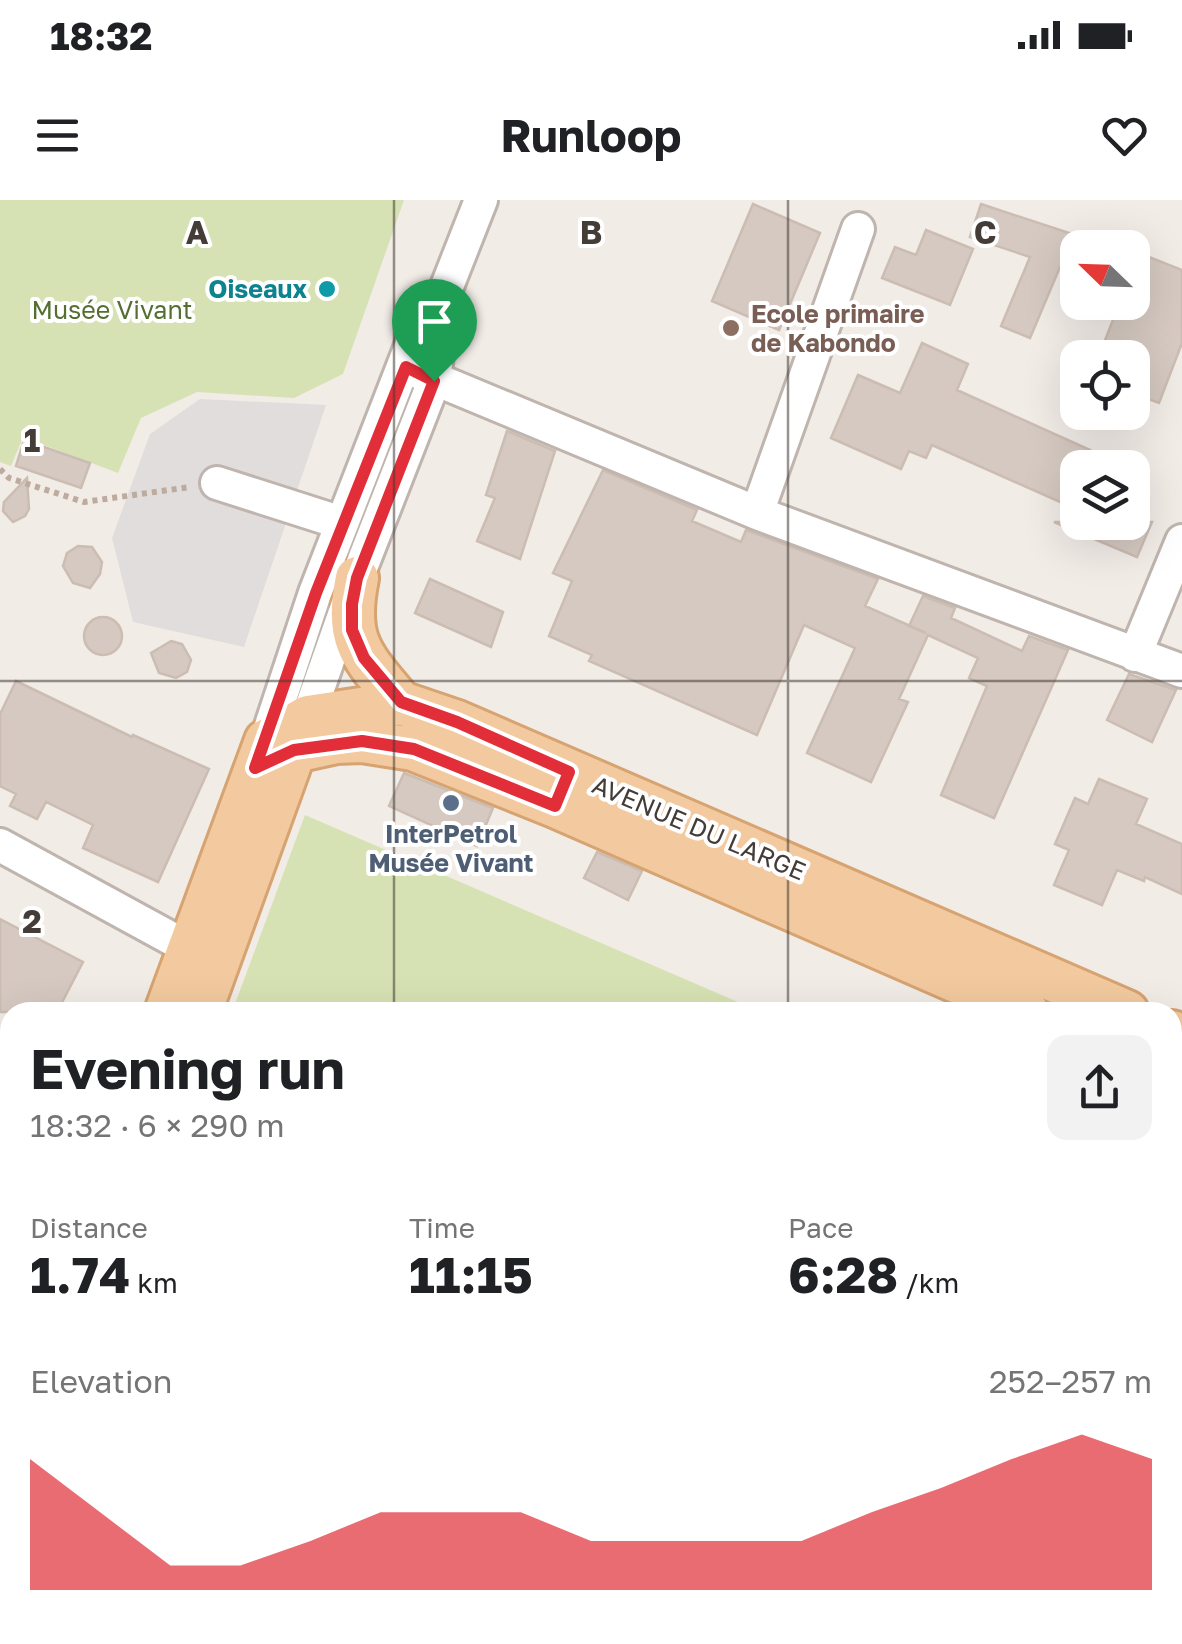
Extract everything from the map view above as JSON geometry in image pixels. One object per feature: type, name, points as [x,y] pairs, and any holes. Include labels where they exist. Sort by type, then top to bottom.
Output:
[{"type":"main road","points":[[357,578],[352,630],[364,658],[401,702]]},
{"type":"main road","name":"AVENUE DU LARGE","points":[[281,744],[401,702],[457,722],[562,789],[1006,1002]]},
{"type":"main road","name":"AVENUE DU LARGE","points":[[281,744],[362,741],[414,749],[562,789],[1102,1002]]},
{"type":"main road","points":[[173,1002],[204,956],[281,744]]},
{"type":"main road","points":[[201,1002],[204,956]]},
{"type":"street","points":[[281,744],[357,578],[444,294],[481,200]]},
{"type":"street","points":[[757,513],[858,229]]},
{"type":"street","points":[[420,374],[757,513],[1182,671]]},
{"type":"street","points":[[281,744],[342,523],[420,374]]},
{"type":"street","points":[[216,484],[342,523]]},
{"type":"street","points":[[1135,655],[1182,540]]},
{"type":"street","points":[[0,845],[204,956]]},
{"type":"path","points":[[0,469],[9,478],[84,502],[216,484]]},
{"type":"green space","name":"Musée Vivant","points":[[0,200],[404,200],[343,374],[294,398],[197,392],[141,418],[118,473],[23,437],[11,466],[0,462]]},
{"type":"green space","points":[[305,815],[738,1002],[236,1002]]},
{"type":"shaded area","points":[[200,399],[326,405],[244,647],[133,622],[112,538],[150,434]]},
{"type":"building","points":[[753,204],[820,233],[779,330],[712,301]]},
{"type":"building","points":[[981,204],[1060,230],[1060,267],[1030,338],[1001,326],[1030,257],[970,237]]},
{"type":"building","points":[[926,230],[973,249],[950,305],[882,278],[895,247],[916,255]]},
{"type":"building","points":[[1150,257],[1182,270],[1182,343],[1159,403],[1150,400],[1150,340],[1105,340],[1113,320],[1150,320]]},
{"type":"building","points":[[922,343],[968,364],[957,390],[1090,450],[1060,450],[1060,502],[932,445],[926,458],[909,451],[901,469],[831,438],[858,375],[900,393]]},
{"type":"building","points":[[507,431],[555,451],[520,559],[477,541],[495,498],[486,495]]},
{"type":"building","points":[[24,440],[90,463],[81,488],[16,466]]},
{"type":"building","points":[[603,470],[697,510],[692,521],[741,542],[746,530],[878,579],[865,606],[909,626],[923,596],[955,608],[951,618],[1022,651],[1029,636],[1068,650],[994,818],[941,795],[987,686],[969,678],[978,658],[928,635],[899,699],[908,702],[871,782],[807,753],[855,648],[804,625],[757,735],[589,661],[592,655],[549,636],[572,581],[553,573]]},
{"type":"building","points":[[27,478],[29,509],[13,522],[3,511],[4,502]]},
{"type":"building","points":[[1097,540],[1144,540],[1137,557]]},
{"type":"building","points":[[78,546],[92,547],[102,562],[100,574],[90,588],[73,583],[63,566],[67,553]]},
{"type":"building","points":[[430,579],[503,612],[491,647],[415,613]]},
{"type":"building","points":[[103,617],[116,623],[122,636],[116,649],[103,655],[90,649],[84,636],[90,623]]},
{"type":"building","points":[[171,641],[182,644],[191,660],[187,672],[176,678],[159,673],[151,653]]},
{"type":"building","points":[[1129,674],[1176,690],[1152,742],[1107,720]]},
{"type":"building","points":[[16,681],[209,769],[158,882],[83,848],[93,825],[46,802],[37,819],[10,806],[16,794],[0,786],[0,714]]},
{"type":"building","points":[[404,773],[493,808],[477,846],[389,806]]},
{"type":"building","points":[[1099,779],[1147,799],[1136,824],[1182,844],[1182,894],[1145,877],[1144,881],[1117,870],[1102,905],[1054,885],[1069,850],[1055,844],[1075,798],[1088,804]]},
{"type":"building","points":[[597,852],[642,871],[628,900],[584,878]]},
{"type":"building","points":[[0,919],[83,962],[62,1002],[0,1002]]},
{"type":"place","name":"Oiseaux","points":[[327,289]]},
{"type":"place","name":"Ecole primaire de Kabondo","points":[[731,328]]},
{"type":"place","name":"InterPetrol Musée Vivant","points":[[451,803]]},
{"type":"route","points":[[406,367],[434,381],[357,578],[352,630],[364,658],[401,702],[457,722],[569,772],[555,806],[414,749],[362,741],[294,750],[255,768],[342,523],[406,367]]}]
